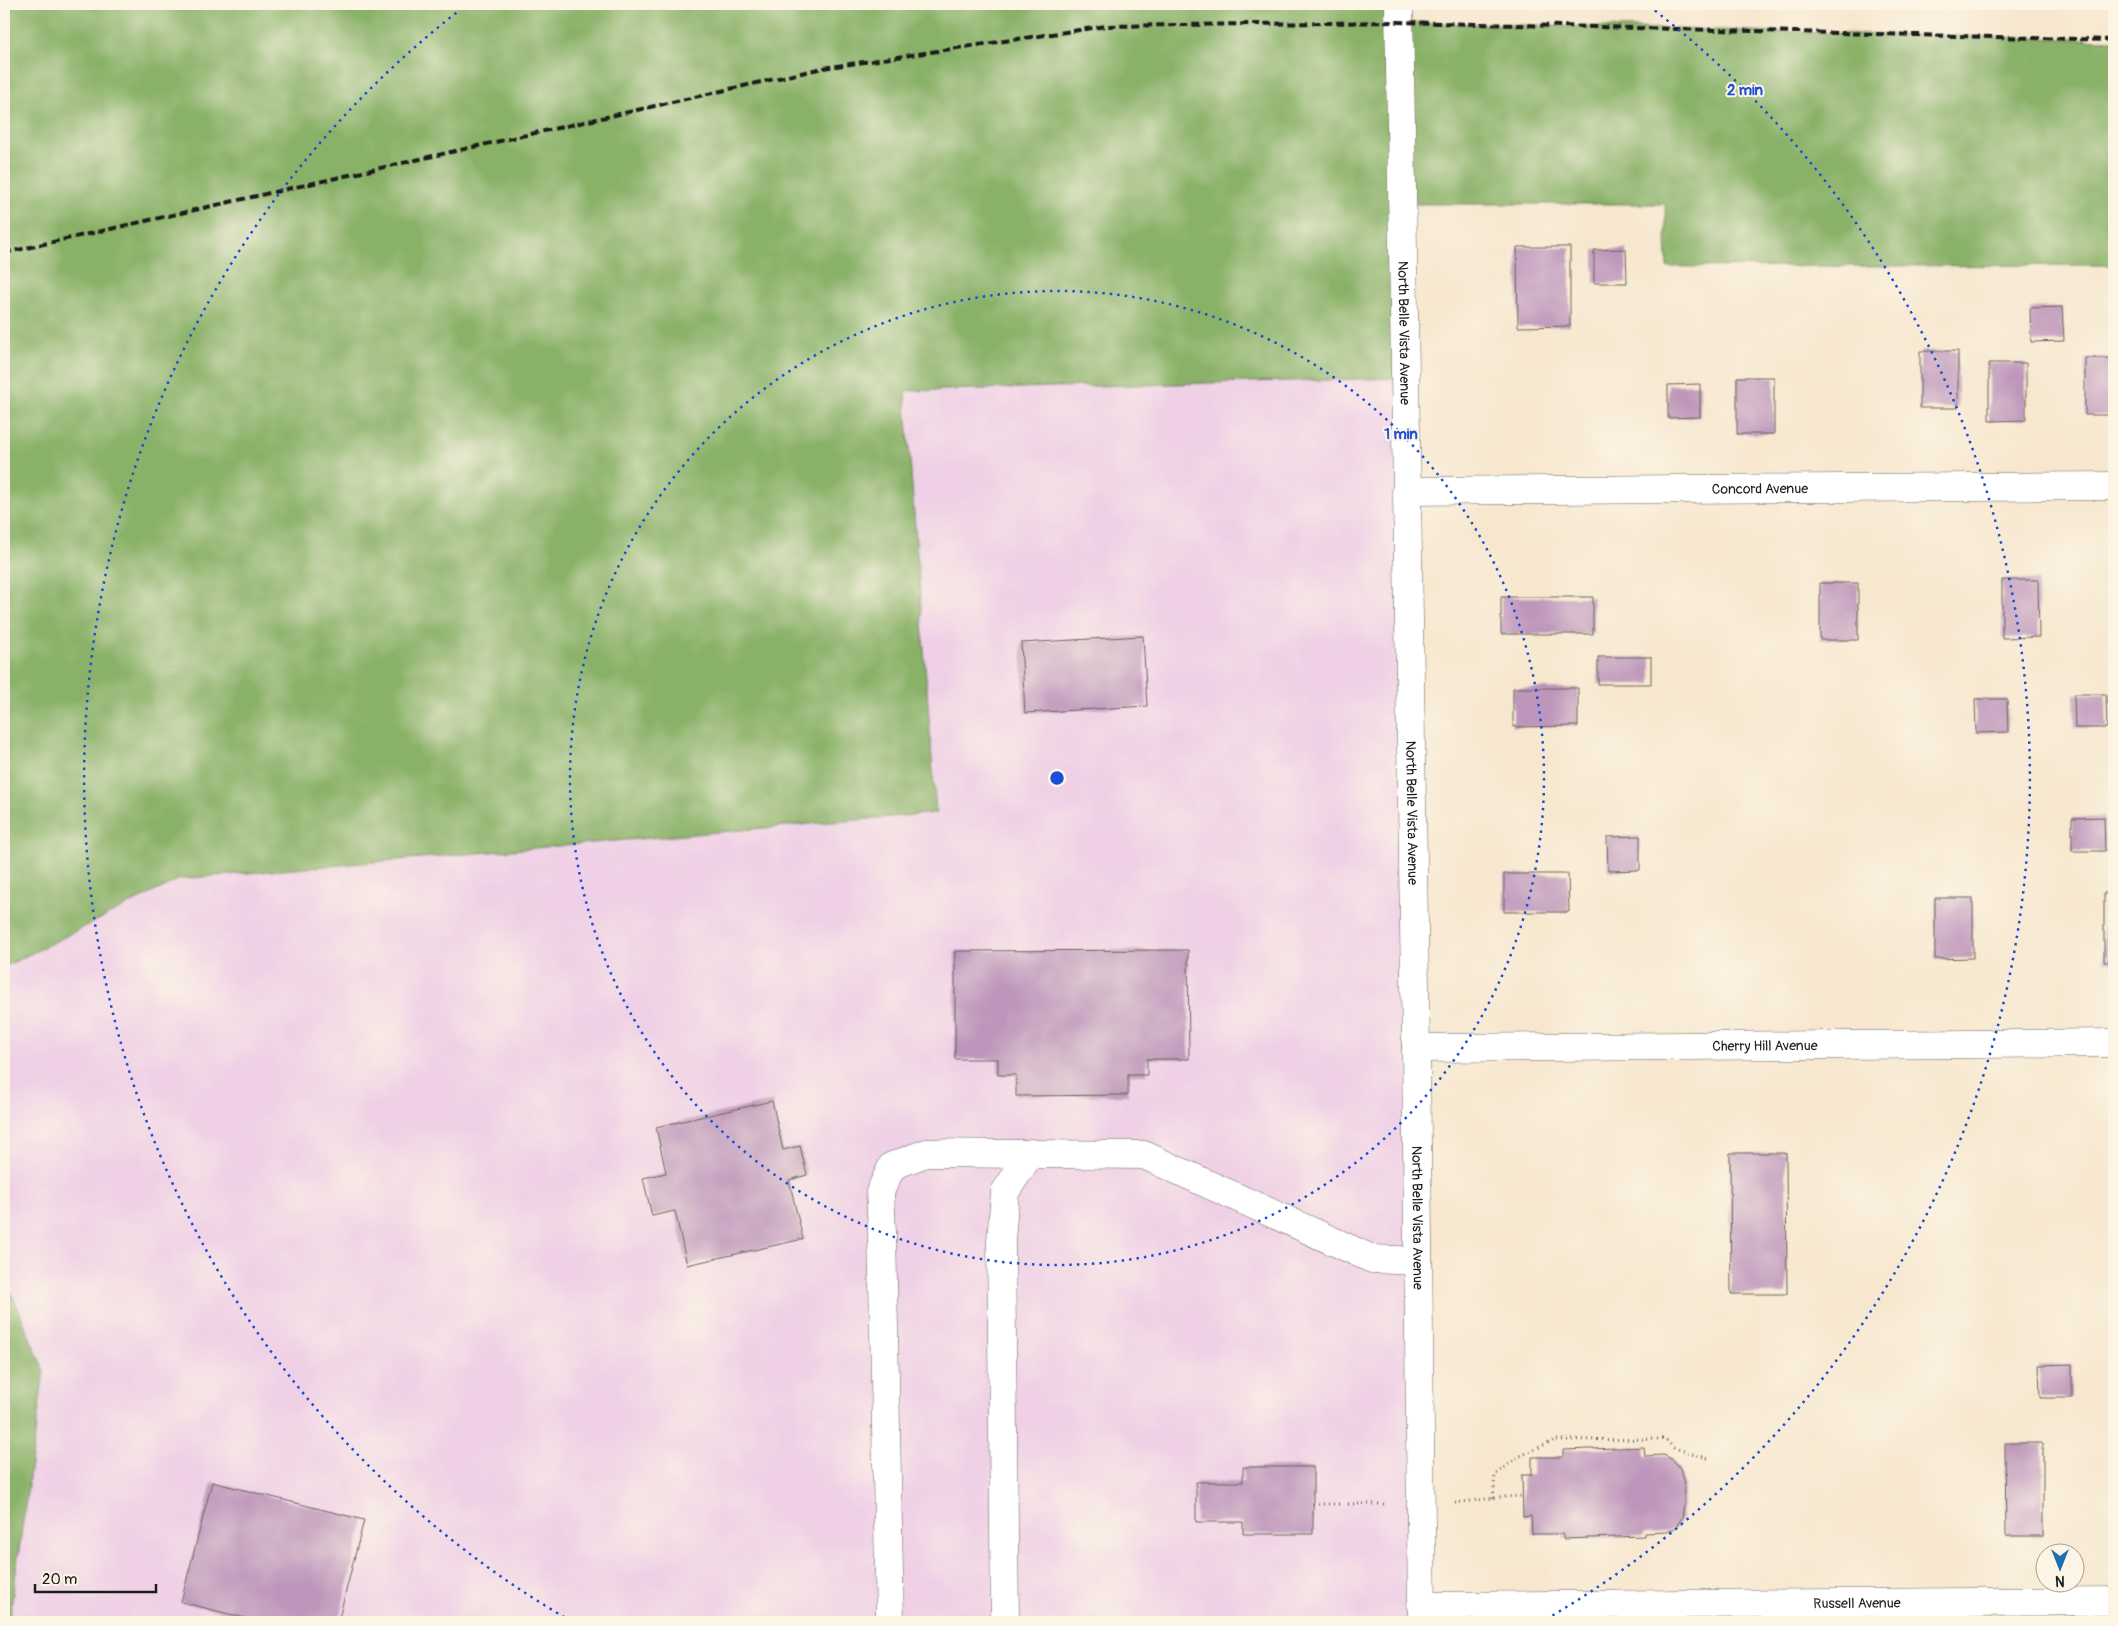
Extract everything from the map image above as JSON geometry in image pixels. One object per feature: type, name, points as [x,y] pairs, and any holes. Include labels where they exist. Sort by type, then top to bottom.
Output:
[{"type":"street","name":"North Belle Vista Avenue","points":[[1399,4],[1416,1048],[1421,1614]]},
{"type":"street","name":"Concord Avenue","points":[[1406,491],[2114,486]]},
{"type":"street","name":"Cherry Hill Avenue","points":[[1416,1048],[2114,1043]]},
{"type":"street","points":[[1005,1622],[1001,1240],[1005,1192],[1031,1152]]},
{"type":"street","points":[[890,1622],[880,1192],[892,1166],[926,1153],[1144,1154],[1372,1259],[1418,1261]]},
{"type":"street","name":"Russell Avenue","points":[[1421,1614],[2114,1601]]},
{"type":"path","points":[[1493,1498],[1495,1475],[1518,1456],[1555,1440],[1665,1439],[1674,1448],[1710,1459]]},
{"type":"path","points":[[1449,1504],[1523,1496]]},
{"type":"path","points":[[1314,1504],[1390,1504]]},
{"type":"shaded area","points":[[1404,378],[1422,1622],[9,1622],[44,1371],[4,1275],[4,967],[180,879],[936,813],[905,390]]},
{"type":"green space","points":[[4,4],[1399,4],[1400,22],[2114,40],[2114,265],[1667,267],[1665,204],[1402,204],[1404,378],[905,391],[936,813],[180,879],[4,967]]},
{"type":"green space","points":[[4,1275],[44,1371],[9,1622],[4,1622]]},
{"type":"building","points":[[1517,247],[1570,247],[1570,326],[1518,327]]},
{"type":"building","points":[[1626,249],[1627,283],[1594,283],[1594,250]]},
{"type":"building","points":[[2062,307],[2064,341],[2031,342],[2030,308]]},
{"type":"building","points":[[1920,351],[1958,351],[1958,408],[1920,408]]},
{"type":"building","points":[[2085,358],[2114,358],[2114,415],[2085,415]]},
{"type":"building","points":[[1989,363],[2026,363],[2026,420],[1989,421]]},
{"type":"building","points":[[1737,377],[1774,377],[1774,434],[1737,434]]},
{"type":"building","points":[[1700,384],[1700,417],[1668,418],[1668,385]]},
{"type":"building","points":[[2002,580],[2038,580],[2039,637],[2002,638]]},
{"type":"building","points":[[1820,583],[1858,583],[1858,640],[1820,640]]},
{"type":"building","points":[[1501,597],[1593,597],[1593,634],[1501,634]]},
{"type":"building","points":[[1143,636],[1147,706],[1025,713],[1021,643]]},
{"type":"building","points":[[1598,657],[1651,657],[1651,684],[1598,684]]},
{"type":"building","points":[[1513,688],[1578,688],[1578,726],[1513,727]]},
{"type":"building","points":[[2074,694],[2106,694],[2107,728],[2075,728]]},
{"type":"building","points":[[1975,699],[2007,699],[2008,732],[1976,733]]},
{"type":"building","points":[[2104,817],[2105,851],[2072,851],[2072,818]]},
{"type":"building","points":[[1640,836],[1640,870],[1608,871],[1607,837]]},
{"type":"building","points":[[1504,874],[1568,874],[1569,912],[1504,912]]},
{"type":"building","points":[[2104,893],[2114,893],[2114,962],[2104,962]]},
{"type":"building","points":[[1935,898],[1973,898],[1973,958],[1935,959]]},
{"type":"building","points":[[1188,950],[1189,1059],[1147,1059],[1147,1075],[1128,1075],[1128,1095],[1016,1096],[1016,1075],[998,1075],[998,1059],[955,1059],[955,951]]},
{"type":"building","points":[[772,1101],[783,1150],[800,1146],[807,1175],[789,1180],[803,1239],[687,1265],[675,1211],[652,1216],[643,1178],[666,1173],[656,1127]]},
{"type":"building","points":[[1730,1153],[1786,1153],[1787,1294],[1731,1294]]},
{"type":"building","points":[[2072,1364],[2072,1398],[2040,1398],[2039,1365]]},
{"type":"building","points":[[2005,1443],[2043,1443],[2043,1536],[2006,1536]]},
{"type":"building","points":[[1644,1447],[1645,1456],[1664,1455],[1673,1460],[1680,1468],[1684,1485],[1684,1504],[1682,1518],[1675,1528],[1667,1532],[1644,1533],[1644,1536],[1563,1539],[1563,1534],[1532,1534],[1531,1516],[1523,1517],[1522,1475],[1532,1475],[1532,1457],[1563,1457],[1563,1450]]},
{"type":"building","points":[[1243,1467],[1313,1467],[1313,1534],[1243,1534],[1243,1522],[1196,1522],[1196,1482],[1243,1482]]},
{"type":"building","points":[[212,1482],[364,1520],[338,1622],[261,1622],[181,1602]]},
{"type":"railway","points":[[4,253],[823,68],[1106,26],[1399,22],[2114,40]]}]
